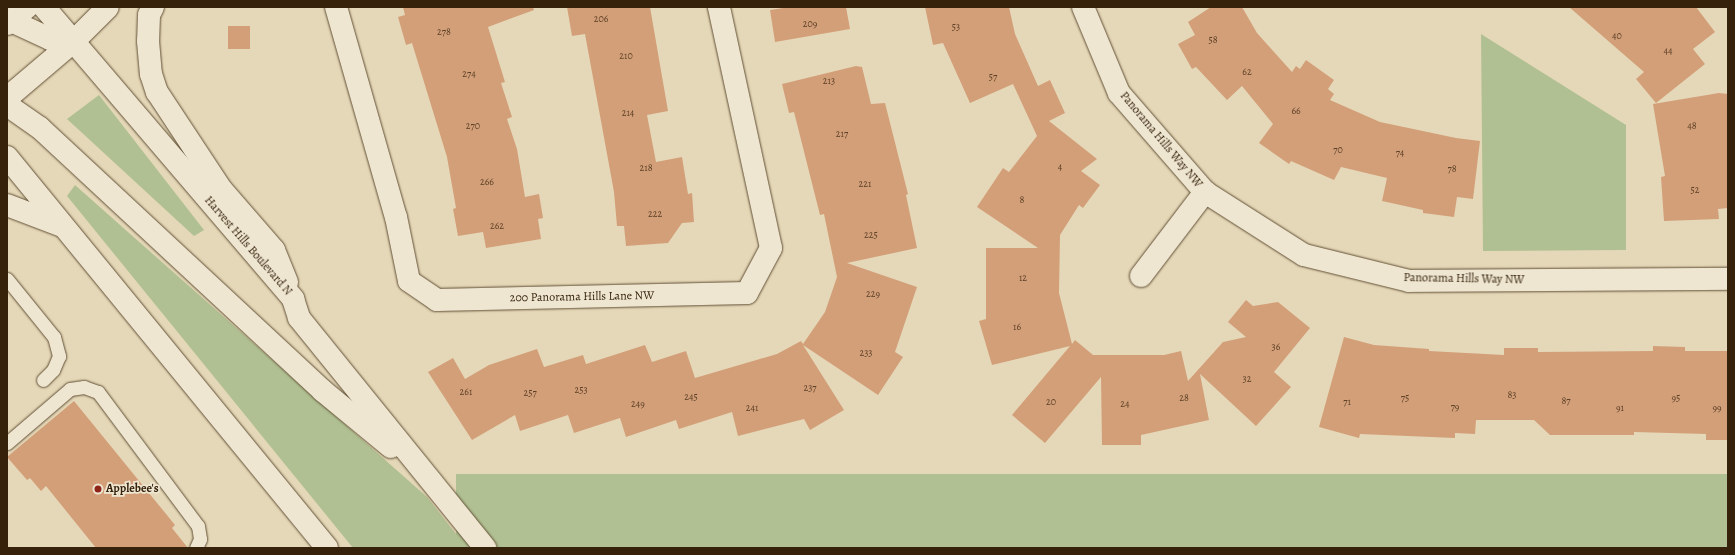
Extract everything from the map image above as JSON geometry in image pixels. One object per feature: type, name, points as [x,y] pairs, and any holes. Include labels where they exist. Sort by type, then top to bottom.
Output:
[{"type":"main road","name":"Harvest Hills Boulevard N","points":[[44,7],[293,299],[299,318],[485,548]]},
{"type":"main road","points":[[7,98],[73,42],[108,7]]},
{"type":"main road","points":[[153,7],[149,15],[148,41],[152,74],[157,92],[220,189],[274,250],[293,299]]},
{"type":"main road","name":"200 Panorama Hills Lane NW","points":[[336,7],[396,218],[409,281],[437,300],[747,293],[771,248],[719,7]]},
{"type":"main road","name":"Panorama Hills Way NW","points":[[1083,7],[1119,93],[1205,192],[1304,255],[1408,281],[1728,279]]},
{"type":"main road","points":[[13,18],[50,39],[73,42]]},
{"type":"main road","points":[[7,105],[40,128],[323,391],[427,478]]},
{"type":"main road","points":[[7,157],[327,548]]},
{"type":"main road","points":[[1141,276],[1205,192]]},
{"type":"main road","points":[[7,205],[63,226]]},
{"type":"lane","points":[[7,279],[54,337],[59,356],[53,370],[43,380]]},
{"type":"lane","points":[[7,443],[70,389],[84,387],[98,392],[198,526],[200,539],[196,548]]},
{"type":"green space","points":[[1481,34],[1626,125],[1626,250],[1483,251]]},
{"type":"green space","points":[[99,95],[204,230],[194,236],[67,119]]},
{"type":"green space","points":[[75,185],[427,497],[467,548],[353,548],[67,196]]},
{"type":"green space","points":[[456,474],[1728,474],[1728,548],[456,548]]},
{"type":"building","points":[[403,7],[533,7],[534,10],[488,27],[505,82],[501,83],[512,117],[507,119],[517,149],[525,197],[539,194],[543,218],[538,219],[541,239],[486,248],[483,232],[458,236],[453,209],[456,208],[447,157],[412,43],[406,45],[398,17],[405,15]]},
{"type":"building","points":[[567,7],[650,7],[668,111],[647,115],[656,162],[682,157],[688,194],[692,193],[694,222],[682,223],[668,243],[626,246],[624,226],[617,226],[614,192],[585,34],[572,36]]},
{"type":"building","points":[[790,7],[846,7],[850,29],[775,42],[770,10]]},
{"type":"building","points":[[925,7],[1009,7],[1015,34],[1038,86],[1050,80],[1065,113],[1049,121],[1097,159],[1081,171],[1100,185],[1083,208],[1079,205],[1060,235],[1059,293],[1072,344],[1075,340],[1093,355],[1164,355],[1181,351],[1188,381],[1223,342],[1246,337],[1228,322],[1246,300],[1253,306],[1278,302],[1310,328],[1274,372],[1291,387],[1256,426],[1200,374],[1209,420],[1141,435],[1141,445],[1102,445],[1101,377],[1045,443],[1012,415],[1070,346],[992,365],[979,321],[986,319],[986,248],[1038,248],[977,207],[1003,168],[1009,172],[1037,136],[1013,84],[970,103],[943,43],[933,45]]},
{"type":"building","points":[[1211,7],[1242,7],[1257,33],[1292,72],[1296,66],[1300,69],[1306,60],[1334,80],[1328,89],[1334,94],[1330,100],[1380,122],[1456,138],[1480,141],[1473,199],[1457,197],[1454,217],[1423,213],[1423,210],[1382,201],[1387,178],[1341,167],[1334,180],[1291,161],[1289,164],[1259,143],[1273,124],[1242,86],[1227,100],[1196,67],[1192,69],[1178,44],[1195,35],[1188,22]]},
{"type":"building","points":[[1569,7],[1696,7],[1715,32],[1693,49],[1705,64],[1656,103],[1636,79],[1644,72]]},
{"type":"building","points":[[228,26],[250,26],[250,49],[228,49]]},
{"type":"building","points":[[856,66],[862,67],[871,104],[885,103],[908,194],[906,195],[917,248],[847,263],[917,287],[895,352],[903,357],[878,395],[803,345],[844,410],[810,430],[804,419],[738,436],[732,412],[679,429],[676,420],[626,437],[620,418],[574,433],[568,415],[520,431],[515,415],[472,440],[428,372],[453,358],[465,379],[489,365],[537,349],[544,367],[583,355],[586,364],[645,345],[652,362],[686,351],[695,378],[777,354],[801,341],[803,344],[825,312],[837,277],[824,214],[820,215],[794,112],[789,113],[782,84]]},
{"type":"building","points":[[1719,93],[1728,94],[1728,208],[1718,209],[1719,219],[1664,221],[1661,177],[1665,176],[1653,104]]},
{"type":"building","points":[[1344,337],[1374,345],[1429,349],[1429,351],[1504,355],[1504,348],[1538,348],[1538,352],[1653,351],[1653,346],[1685,347],[1685,351],[1728,351],[1728,440],[1706,440],[1706,434],[1634,432],[1634,435],[1550,435],[1534,420],[1476,420],[1475,434],[1455,433],[1455,438],[1360,434],[1359,438],[1319,427]]},
{"type":"building","points":[[74,401],[175,525],[172,528],[188,548],[96,548],[46,486],[41,491],[30,478],[27,480],[7,457]]},
{"type":"place","name":"Applebee's","points":[[98,489]]}]
